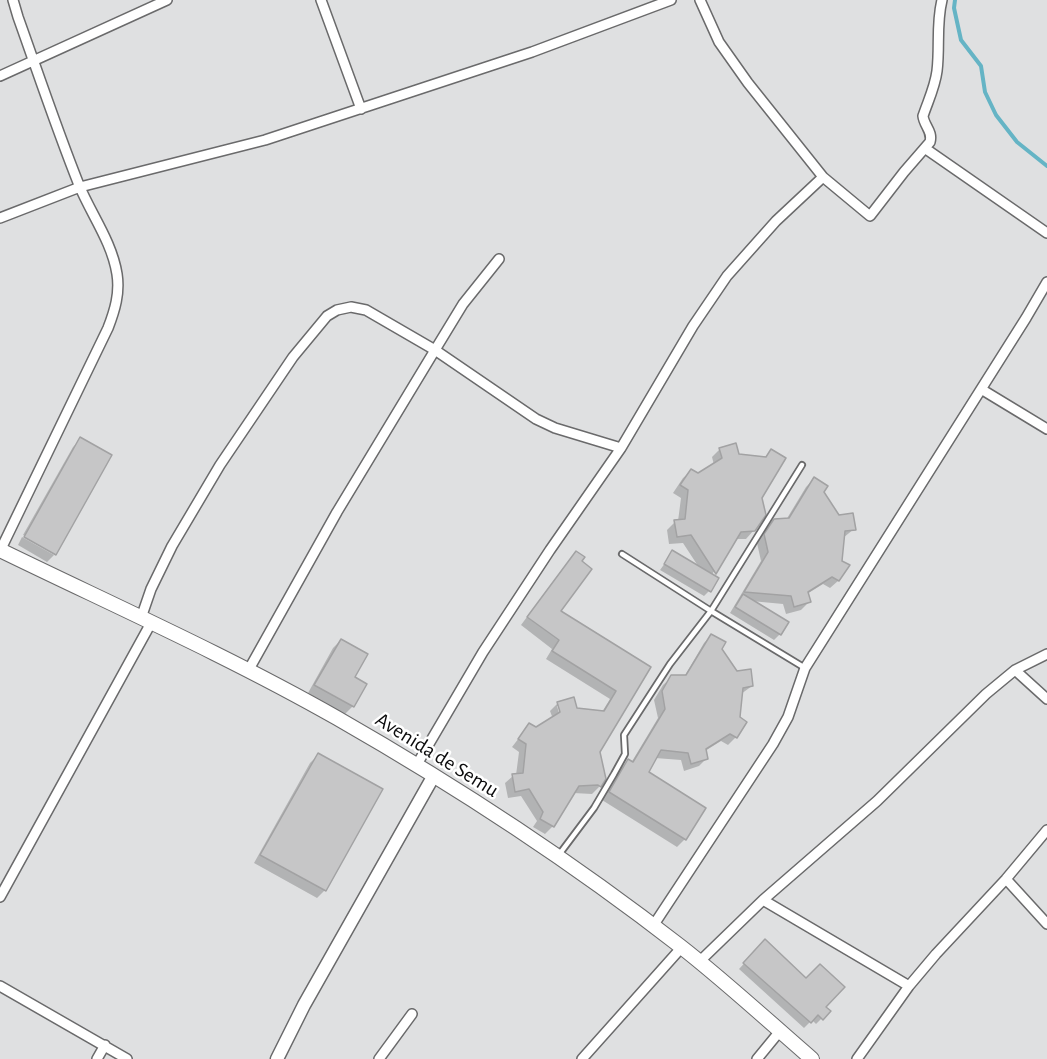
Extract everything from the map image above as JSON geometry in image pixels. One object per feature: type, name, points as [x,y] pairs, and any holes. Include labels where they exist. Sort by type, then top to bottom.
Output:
[{"type":"main road","name":"Avenida de Semu","points":[[0,550],[248,671],[337,718],[416,766],[557,856],[682,947],[812,1059]]},
{"type":"street","points":[[0,550],[90,369],[117,301],[117,272],[80,187],[13,0]]},
{"type":"street","points":[[0,76],[33,59],[167,0]]},
{"type":"street","points":[[321,0],[361,109]]},
{"type":"street","points":[[0,218],[80,187],[265,140],[361,109],[532,52],[671,0]]},
{"type":"street","points":[[700,0],[719,42],[748,83],[823,177],[870,216],[904,172],[926,149],[932,137],[923,116],[936,81],[937,29],[942,0]]},
{"type":"street","points":[[926,149],[1047,233]]},
{"type":"street","points":[[416,766],[483,652],[621,448],[693,326],[727,276],[776,221],[823,177]]},
{"type":"street","points":[[248,671],[337,512],[435,350],[464,304],[499,259]]},
{"type":"street","points":[[653,926],[773,744],[788,717],[805,668],[1047,282]]},
{"type":"street","points":[[0,897],[146,621],[151,589],[167,556],[220,465],[293,357],[327,316],[351,307],[366,310],[435,350],[536,419],[555,428],[621,448]]},
{"type":"street","points":[[981,389],[1047,429]]},
{"type":"street","points":[[699,962],[763,900],[877,801],[963,715],[1015,670],[1047,654]]},
{"type":"street","points":[[1015,670],[1047,699]]},
{"type":"street","points":[[278,1059],[304,1005],[433,777]]},
{"type":"street","points":[[857,1059],[909,986],[1047,830]]},
{"type":"street","points":[[1006,879],[1047,924]]},
{"type":"street","points":[[763,900],[909,986]]},
{"type":"street","points":[[582,1059],[682,947]]},
{"type":"street","points":[[0,986],[127,1059]]},
{"type":"street","points":[[379,1059],[412,1014]]},
{"type":"street","points":[[757,1059],[780,1031]]},
{"type":"street","points":[[97,1059],[105,1045]]},
{"type":"lane","points":[[557,856],[594,808],[614,774],[625,754],[624,735],[670,664],[711,611],[802,465]]},
{"type":"lane","points":[[622,554],[805,668]]},
{"type":"building","points":[[80,437],[112,455],[56,555],[24,537]]},
{"type":"building","points":[[736,443],[739,454],[766,457],[771,449],[786,458],[762,498],[766,515],[755,531],[741,532],[716,574],[691,535],[677,537],[674,520],[685,519],[688,490],[680,485],[691,469],[698,473],[722,458],[719,448]]},
{"type":"building","points":[[814,477],[828,486],[824,492],[839,515],[853,513],[856,530],[845,531],[842,561],[850,565],[839,581],[832,577],[808,592],[811,602],[794,607],[791,596],[744,592],[768,552],[764,534],[774,519],[789,518]]},
{"type":"building","points":[[672,550],[719,578],[711,592],[664,564]]},
{"type":"building","points":[[576,551],[585,557],[582,561],[592,569],[561,611],[651,667],[600,752],[606,779],[601,787],[598,785],[579,786],[554,827],[540,819],[543,812],[529,789],[515,792],[512,774],[523,773],[526,744],[518,739],[529,723],[536,727],[560,712],[557,702],[574,697],[577,708],[604,711],[616,691],[552,651],[559,640],[527,617]]},
{"type":"building","points":[[743,594],[789,622],[781,635],[735,607]]},
{"type":"building","points":[[711,634],[726,642],[722,649],[737,671],[751,669],[753,686],[743,688],[740,717],[747,722],[737,738],[730,734],[706,749],[708,759],[691,764],[688,753],[661,750],[649,772],[706,808],[686,840],[609,792],[628,759],[633,762],[665,709],[662,691],[671,675],[686,675]]},
{"type":"building","points":[[341,639],[368,654],[355,677],[367,684],[354,707],[314,685]]},
{"type":"building","points":[[318,753],[383,789],[326,891],[260,855]]},
{"type":"building","points":[[765,939],[806,978],[820,964],[845,987],[826,1007],[831,1011],[823,1020],[818,1015],[811,1023],[743,963]]},
{"type":"waterway","points":[[955,0],[954,8],[961,40],[981,66],[985,92],[996,115],[1017,142],[1047,166]]}]
